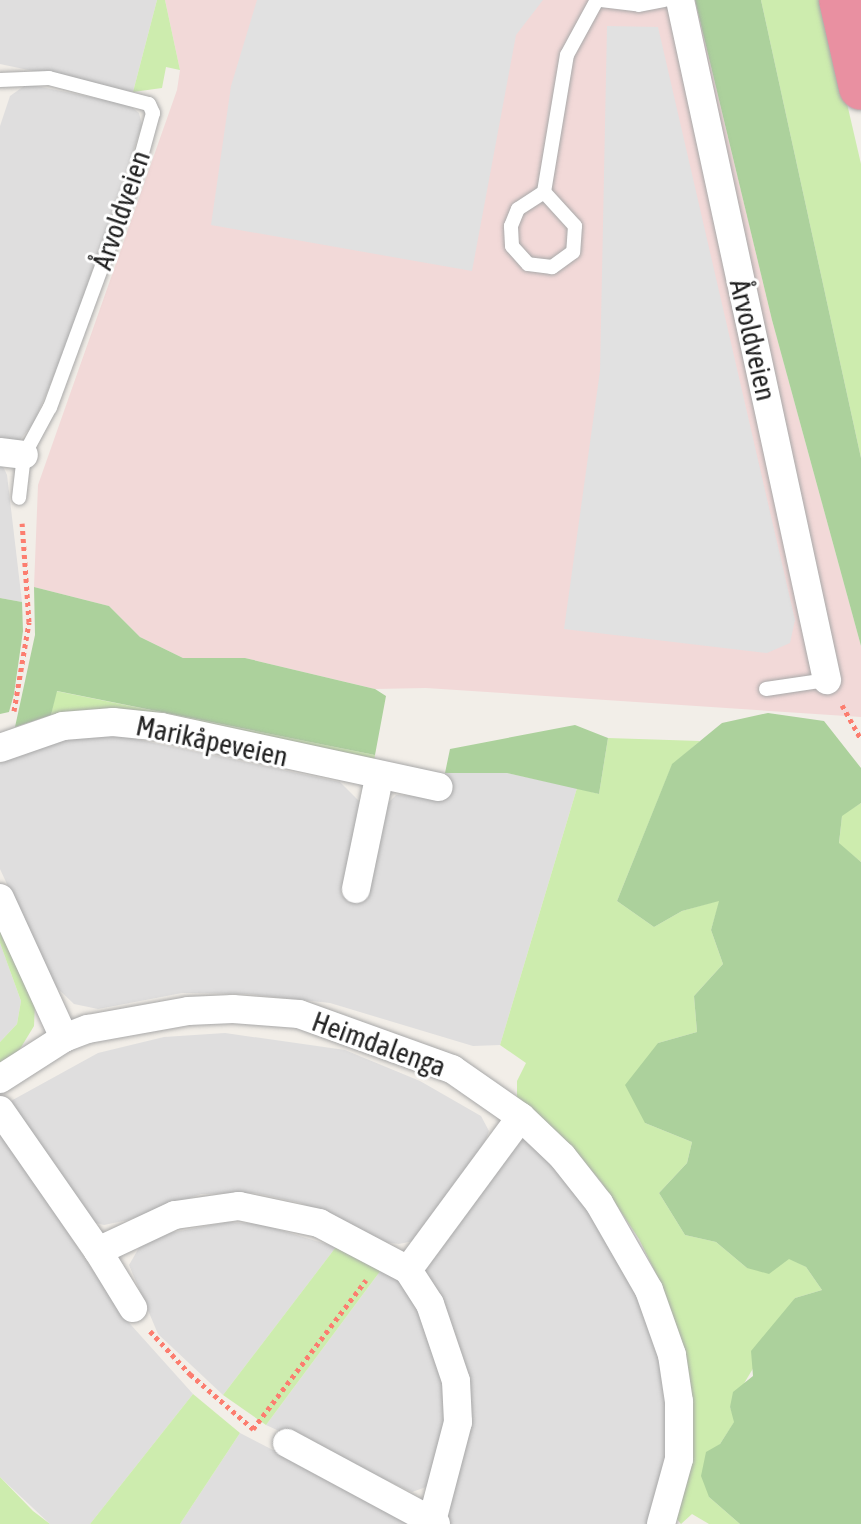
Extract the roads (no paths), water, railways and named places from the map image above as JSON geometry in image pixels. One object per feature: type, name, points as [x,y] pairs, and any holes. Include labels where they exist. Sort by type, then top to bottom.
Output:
[{"type":"highway","points":[[841,0],[861,88]]},
{"type":"street","name":"Årvoldveien","points":[[680,0],[827,680]]},
{"type":"street","name":"Marikåpeveien","points":[[3,746],[63,726],[113,722],[161,727],[379,778],[439,787]]},
{"type":"street","points":[[356,889],[379,778]]},
{"type":"street","points":[[0,898],[64,1038]]},
{"type":"street","name":"Heimdalenga","points":[[0,1079],[64,1038],[188,1011],[299,1014],[357,1031],[452,1069],[521,1117],[562,1156],[614,1226],[649,1290],[672,1355],[679,1459],[661,1524]]},
{"type":"street","points":[[0,1110],[98,1251],[133,1308]]},
{"type":"street","points":[[396,1264],[521,1117]]},
{"type":"street","points":[[98,1251],[175,1215],[239,1206],[319,1223],[396,1264],[435,1315],[456,1381],[458,1422],[434,1522],[287,1443]]},
{"type":"lane","points":[[544,192],[575,226],[573,252],[552,267],[528,264],[512,246],[511,226],[518,209],[544,192],[567,55],[599,0],[639,5],[664,0]]},
{"type":"lane","name":"Årvoldveien","points":[[0,80],[49,78],[149,104],[153,113],[137,171],[50,407],[12,454],[19,498]]},
{"type":"lane","points":[[766,689],[827,680]]}]
